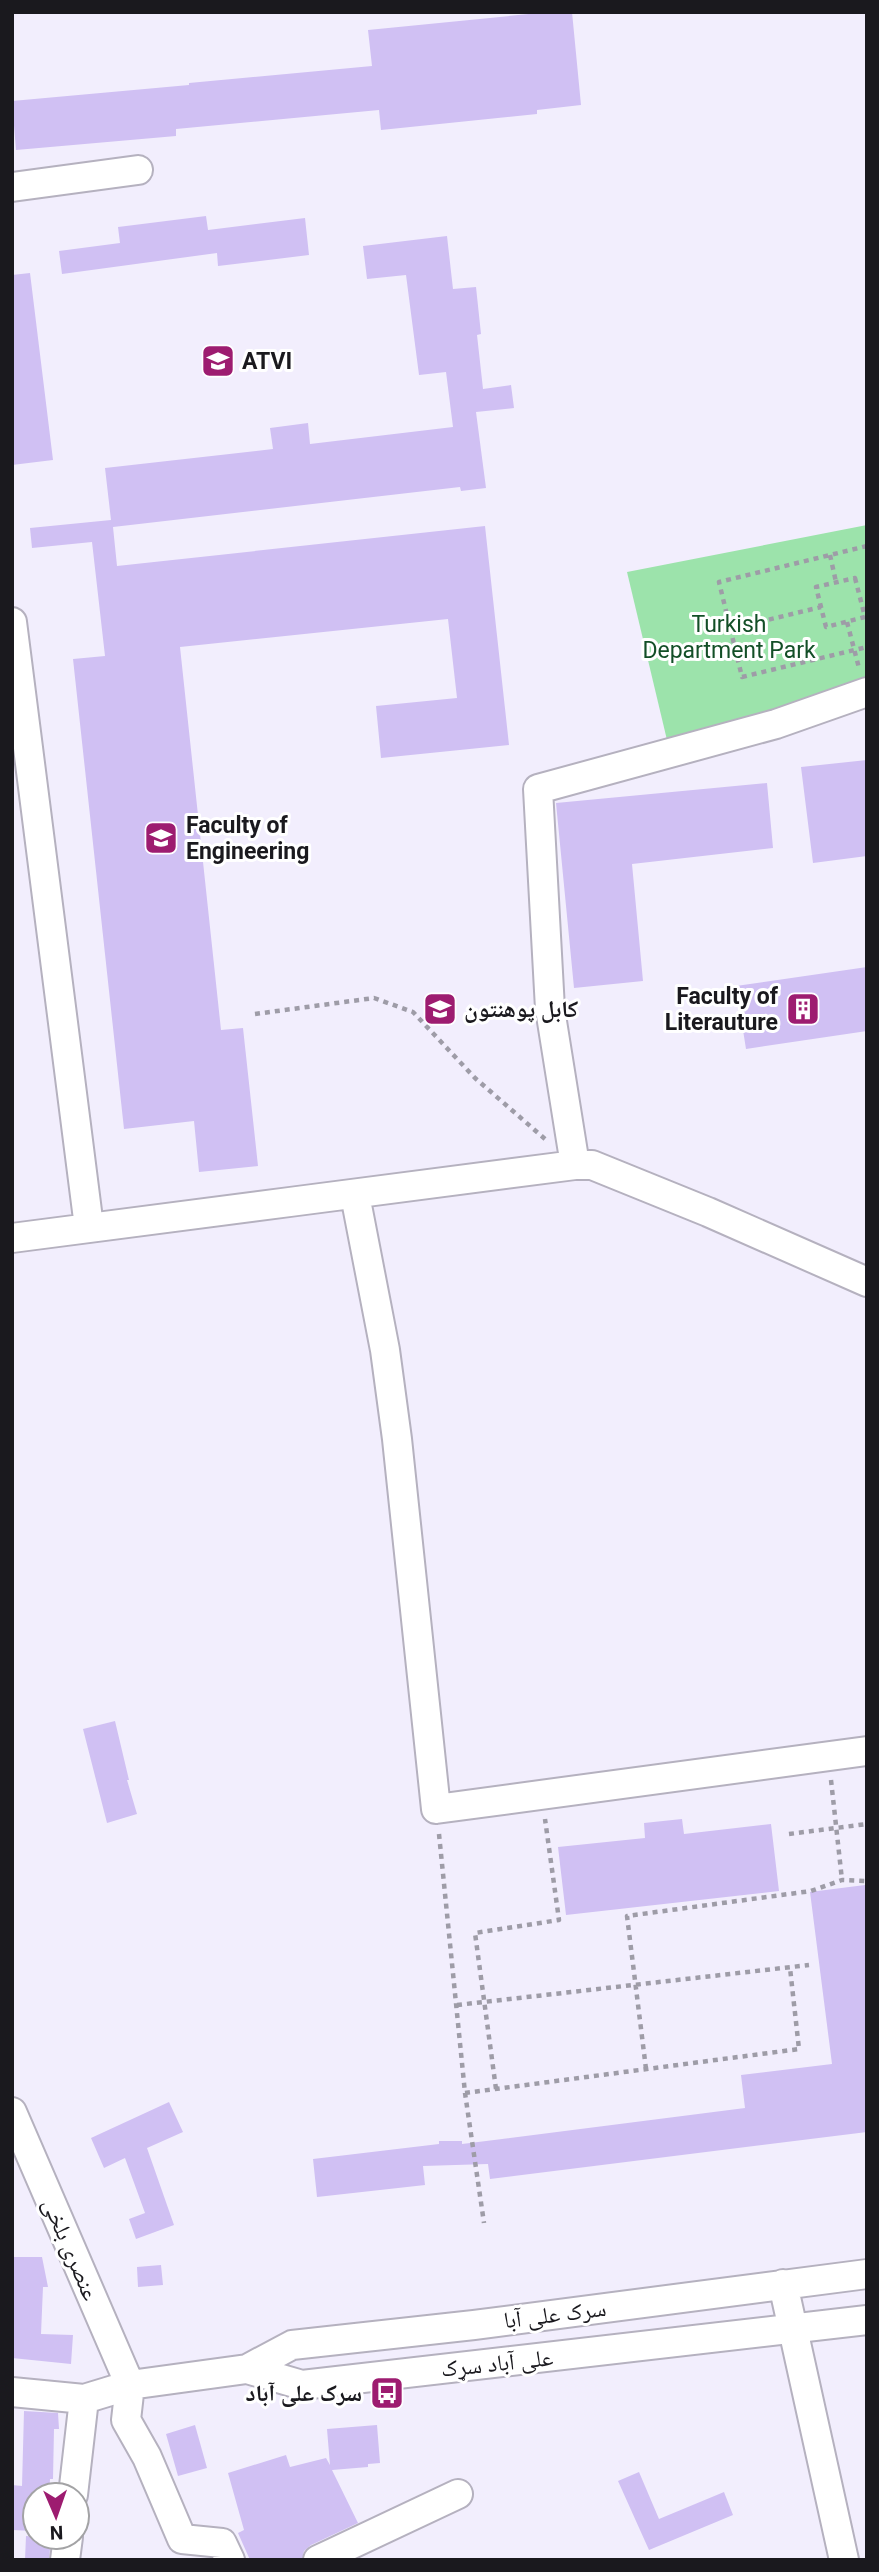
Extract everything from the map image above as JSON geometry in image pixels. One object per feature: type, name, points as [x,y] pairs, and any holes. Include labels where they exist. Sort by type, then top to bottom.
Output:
[{"type":"street","points":[[12,187],[138,170]]},
{"type":"street","points":[[12,622],[89,1227]]},
{"type":"street","points":[[575,1165],[550,1009],[538,789],[776,724],[867,692]]},
{"type":"street","points":[[12,1238],[575,1165],[592,1165],[708,1212],[867,1282]]},
{"type":"street","points":[[355,1195],[385,1350],[436,1809],[867,1751]]},
{"type":"street","name":"عنصری بلخی","points":[[12,2112],[130,2385]]},
{"type":"street","name":"سرک علی آبا","points":[[247,2368],[292,2346],[867,2274]]},
{"type":"street","points":[[783,2284],[844,2560]]},
{"type":"street","name":"علی آباد سړک","points":[[84,2399],[130,2385],[247,2368],[302,2385],[867,2320]]},
{"type":"street","points":[[130,2385],[126,2420],[147,2457],[182,2539],[222,2543],[230,2560]]},
{"type":"street","points":[[12,2392],[84,2399],[75,2481]]},
{"type":"street","points":[[318,2560],[458,2494]]},
{"type":"path","points":[[867,546],[719,582],[742,677],[867,647]]},
{"type":"path","points":[[830,555],[836,582]]},
{"type":"path","points":[[855,578],[864,617],[826,627],[816,587],[836,582],[855,578]]},
{"type":"path","points":[[860,599],[867,597]]},
{"type":"path","points":[[730,629],[821,607]]},
{"type":"path","points":[[847,622],[854,650]]},
{"type":"path","points":[[255,1014],[374,998],[413,1012],[475,1078],[575,1165]]},
{"type":"path","points":[[830,1769],[842,1881]]},
{"type":"path","points":[[496,2089],[475,1933],[559,1920],[544,1807]]},
{"type":"path","points":[[436,1809],[465,2093],[484,2223]]},
{"type":"path","points":[[789,1834],[867,1824]]},
{"type":"path","points":[[646,2069],[627,1916],[811,1891],[842,1881],[867,1881]]},
{"type":"path","points":[[457,2005],[809,1965]]},
{"type":"path","points":[[465,2093],[799,2049],[790,1968]]},
{"type":"green space","name":"Turkish Department Park","points":[[867,525],[867,687],[667,740],[627,572]]},
{"type":"building","points":[[572,12],[581,105],[537,110],[537,114],[381,130],[379,110],[176,129],[176,136],[16,150],[12,101],[372,66],[368,30]]},
{"type":"building","points":[[206,216],[208,230],[305,218],[309,255],[218,266],[217,253],[62,274],[59,251],[120,243],[118,227]]},
{"type":"building","points":[[447,236],[453,289],[476,287],[481,334],[477,335],[483,389],[511,385],[514,408],[476,412],[486,488],[461,491],[460,487],[113,527],[117,566],[485,526],[509,745],[381,758],[376,706],[457,698],[448,619],[180,647],[221,1030],[243,1028],[258,1166],[199,1172],[194,1121],[124,1129],[73,659],[105,656],[92,542],[32,548],[30,528],[111,520],[105,468],[273,449],[270,428],[308,423],[310,444],[453,427],[446,372],[419,375],[406,275],[367,279],[363,246]]},
{"type":"building","points":[[30,273],[53,460],[12,465],[12,275]]},
{"type":"building","points":[[867,760],[867,856],[813,863],[801,767]]},
{"type":"building","points":[[767,783],[773,848],[632,864],[643,981],[574,988],[556,803]]},
{"type":"building","name":"Faculty of Literauture","points":[[867,967],[867,1031],[746,1049],[736,986]]},
{"type":"building","points":[[115,1721],[137,1814],[107,1823],[83,1729]]},
{"type":"building","points":[[682,1819],[684,1834],[771,1824],[779,1891],[566,1915],[558,1847],[645,1838],[644,1823]]},
{"type":"building","points":[[865,1885],[867,2132],[490,2179],[488,2164],[423,2166],[425,2185],[317,2197],[313,2159],[439,2144],[439,2141],[462,2141],[462,2144],[745,2108],[741,2075],[832,2064],[810,1892]]},
{"type":"building","points":[[169,2102],[183,2132],[147,2148],[174,2225],[136,2239],[129,2219],[145,2213],[125,2158],[104,2168],[91,2138]]},
{"type":"building","points":[[12,2257],[42,2257],[48,2287],[43,2287],[41,2334],[73,2335],[71,2364],[12,2358]]},
{"type":"building","points":[[161,2265],[163,2285],[138,2287],[137,2267]]},
{"type":"building","points":[[24,2411],[58,2413],[59,2429],[54,2429],[53,2479],[22,2481]]},
{"type":"building","points":[[195,2425],[207,2468],[178,2476],[166,2434]]},
{"type":"building","points":[[377,2425],[380,2463],[368,2464],[368,2467],[332,2470],[358,2523],[311,2545],[304,2551],[302,2560],[250,2560],[238,2533],[244,2530],[228,2473],[286,2455],[290,2467],[326,2458],[330,2465],[327,2429]]},
{"type":"building","points":[[639,2472],[659,2519],[724,2492],[733,2515],[649,2550],[618,2481]]},
{"type":"building","points":[[12,2485],[21,2486],[21,2530],[12,2530]]},
{"type":"building","points":[[25,2551],[50,2551],[49,2560],[25,2560]]},
{"type":"place","name":"ATVI","points":[[218,361]]},
{"type":"place","name":"Faculty of Engineering","points":[[161,838]]},
{"type":"place","name":"کابل پوهنتون","points":[[440,1009]]},
{"type":"place","name":"Faculty of Literauture","points":[[803,1009]]},
{"type":"place","name":"سرک علی آباد","points":[[387,2393]]}]
